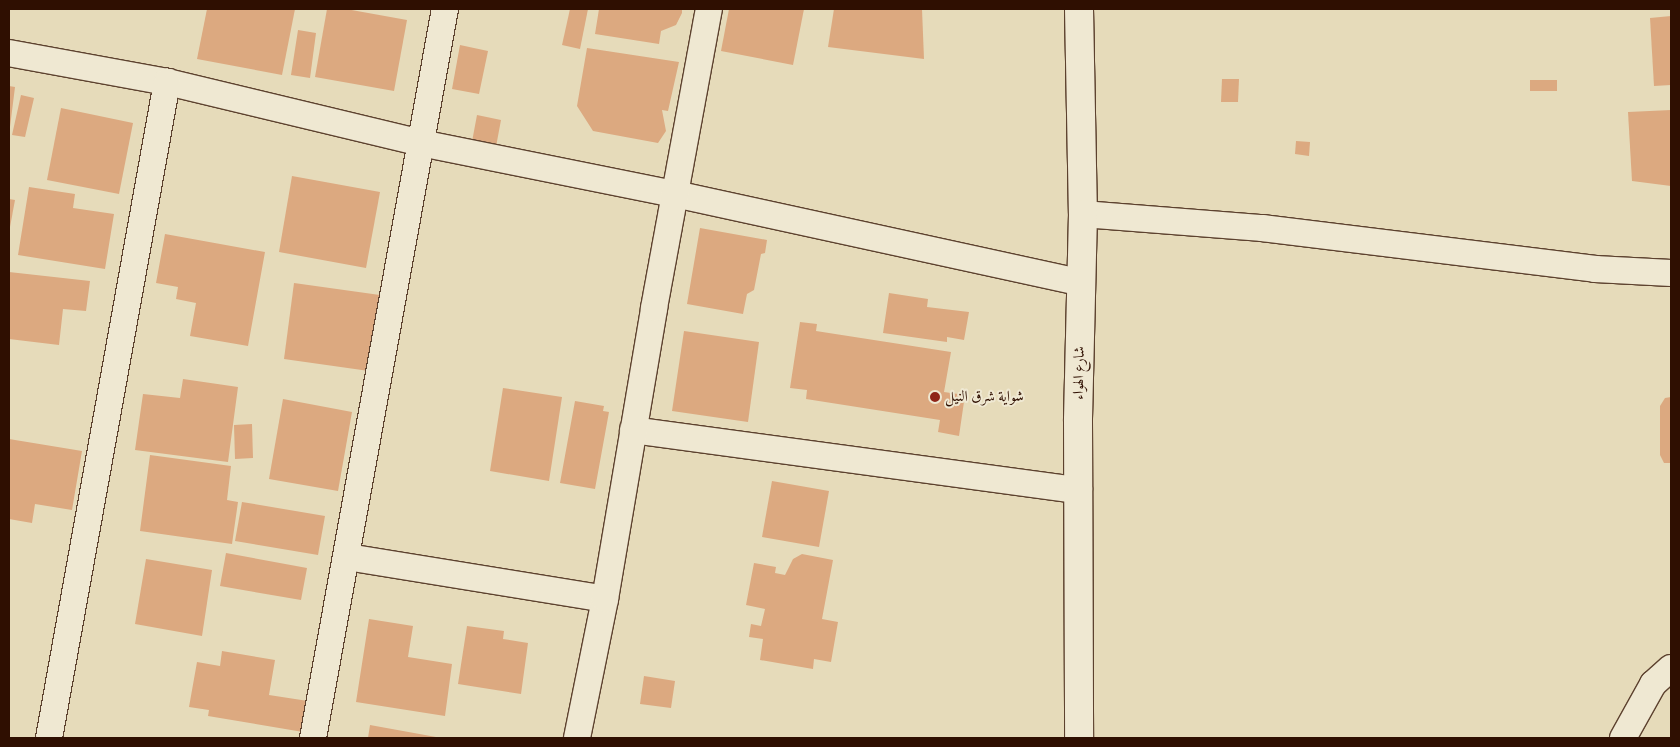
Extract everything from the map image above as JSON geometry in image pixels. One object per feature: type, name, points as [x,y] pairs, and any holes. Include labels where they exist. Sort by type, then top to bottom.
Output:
[{"type":"street","points":[[313,738],[445,9]]},
{"type":"street","points":[[577,738],[605,599],[633,430],[709,9]]},
{"type":"street","name":"شارع الهواء","points":[[1078,9],[1083,214],[1080,282],[1079,738]]},
{"type":"street","points":[[9,53],[167,82],[420,143],[675,194],[1080,282]]},
{"type":"street","points":[[49,738],[167,82]]},
{"type":"street","points":[[1083,214],[1262,228],[1595,269],[1671,273]]},
{"type":"street","points":[[633,430],[1079,490]]},
{"type":"street","points":[[347,557],[605,599]]},
{"type":"street","points":[[1623,738],[1652,684],[1671,668]]},
{"type":"building","points":[[207,9],[295,9],[282,75],[197,59]]},
{"type":"building","points":[[327,9],[346,9],[407,20],[394,91],[315,77]]},
{"type":"building","points":[[570,9],[588,9],[580,49],[562,45]]},
{"type":"building","points":[[599,9],[682,9],[682,13],[676,25],[661,31],[659,44],[595,34]]},
{"type":"building","points":[[729,9],[804,9],[793,65],[721,51]]},
{"type":"building","points":[[834,9],[922,9],[924,59],[828,47]]},
{"type":"building","points":[[1671,16],[1671,85],[1654,86],[1650,18]]},
{"type":"building","points":[[298,30],[316,33],[310,78],[291,75]]},
{"type":"building","points":[[460,45],[488,51],[479,94],[452,89]]},
{"type":"building","points":[[587,48],[679,62],[668,111],[662,110],[666,131],[658,143],[593,131],[577,106]]},
{"type":"building","points":[[1222,79],[1239,79],[1238,102],[1221,102]]},
{"type":"building","points":[[1530,80],[1557,80],[1557,91],[1530,91]]},
{"type":"building","points":[[9,86],[15,87],[10,127],[9,127]]},
{"type":"building","points":[[21,95],[34,98],[25,137],[12,135]]},
{"type":"building","points":[[61,108],[133,123],[119,194],[47,180]]},
{"type":"building","points":[[1671,110],[1671,186],[1632,181],[1628,112]]},
{"type":"building","points":[[477,115],[501,120],[495,152],[471,147]]},
{"type":"building","points":[[1296,141],[1310,142],[1309,156],[1295,154]]},
{"type":"building","points":[[292,176],[380,192],[366,268],[279,252]]},
{"type":"building","points":[[29,187],[75,194],[73,208],[114,214],[105,269],[18,255]]},
{"type":"building","points":[[9,199],[15,200],[10,227],[9,227]]},
{"type":"building","points":[[700,228],[767,240],[765,253],[761,254],[754,290],[747,294],[743,314],[687,304]]},
{"type":"building","points":[[165,234],[265,252],[248,346],[190,336],[196,303],[176,299],[178,287],[156,283]]},
{"type":"building","points":[[9,272],[90,281],[86,311],[63,309],[59,345],[9,339]]},
{"type":"building","points":[[294,283],[387,296],[376,372],[284,359]]},
{"type":"building","points":[[889,293],[928,299],[927,307],[969,312],[964,340],[947,337],[947,342],[883,333]]},
{"type":"building","points":[[800,322],[817,324],[816,331],[951,352],[944,392],[965,395],[959,436],[938,432],[940,420],[806,399],[807,390],[790,388]]},
{"type":"building","points":[[684,331],[759,342],[748,422],[672,411]]},
{"type":"building","points":[[183,379],[238,387],[228,462],[135,450],[143,394],[180,398]]},
{"type":"building","points":[[503,388],[562,397],[549,481],[490,471]]},
{"type":"building","points":[[1671,397],[1671,463],[1664,463],[1660,455],[1660,406],[1665,398]]},
{"type":"building","points":[[283,399],[352,412],[338,491],[269,479]]},
{"type":"building","points":[[575,401],[604,406],[603,411],[609,412],[595,489],[560,483]]},
{"type":"building","points":[[252,424],[253,458],[235,459],[234,425]]},
{"type":"building","points":[[9,439],[82,451],[72,510],[35,504],[32,523],[9,519]]},
{"type":"building","points":[[150,455],[231,466],[227,500],[238,502],[232,544],[140,531]]},
{"type":"building","points":[[772,481],[829,491],[819,547],[762,537]]},
{"type":"building","points":[[242,502],[325,516],[318,555],[235,541]]},
{"type":"building","points":[[226,553],[307,568],[301,600],[220,586]]},
{"type":"building","points":[[802,554],[833,560],[822,619],[838,622],[831,662],[814,659],[813,669],[760,660],[763,639],[749,637],[751,624],[761,626],[765,609],[746,605],[754,563],[776,567],[775,573],[785,575],[793,559]]},
{"type":"building","points":[[146,559],[212,570],[202,636],[135,624]]},
{"type":"building","points":[[369,619],[413,626],[408,657],[452,664],[445,716],[356,702]]},
{"type":"building","points":[[467,626],[504,631],[503,639],[528,643],[521,694],[458,684]]},
{"type":"building","points":[[222,651],[275,660],[269,695],[308,701],[303,732],[208,716],[209,710],[189,707],[197,662],[220,666]]},
{"type":"building","points":[[644,676],[675,681],[671,708],[640,704]]},
{"type":"building","points":[[370,725],[436,737],[436,738],[368,738]]},
{"type":"place","name":"شواية شرق النيل","points":[[935,397]]}]
